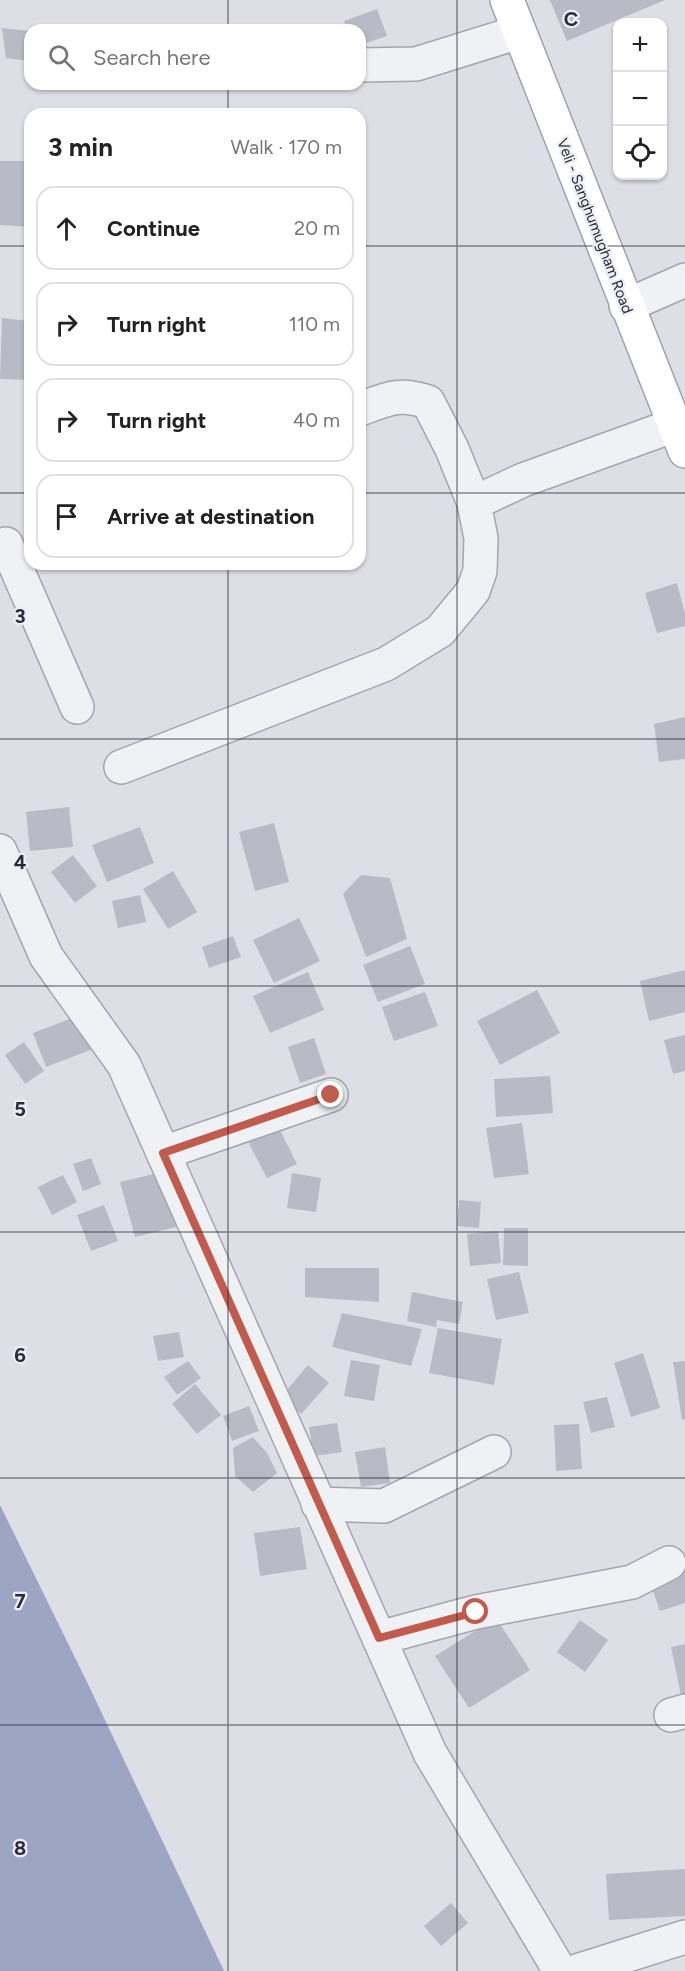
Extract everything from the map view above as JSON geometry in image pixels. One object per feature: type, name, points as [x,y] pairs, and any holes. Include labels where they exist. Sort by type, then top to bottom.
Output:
[{"type":"main road","name":"Veli - Sanghumugham Road","points":[[507,0],[680,438]]},
{"type":"street","points":[[366,65],[416,64],[519,32]]},
{"type":"street","points":[[626,306],[685,280]]},
{"type":"street","points":[[121,767],[387,664],[440,631],[473,591],[480,571],[481,538],[474,503],[452,449],[428,402],[411,396],[392,398],[366,407]]},
{"type":"street","points":[[474,503],[523,480],[680,438]]},
{"type":"street","points":[[12,541],[77,707]]},
{"type":"street","points":[[0,851],[46,956],[124,1065],[430,1753],[560,1971]]},
{"type":"street","points":[[163,1153],[331,1095]]},
{"type":"street","points":[[318,1504],[384,1506],[494,1452]]},
{"type":"street","points":[[379,1638],[476,1612],[632,1582],[669,1563]]},
{"type":"street","points":[[577,1971],[685,1937]]},
{"type":"water","points":[[0,1505],[87,1682],[224,1971],[0,1971]]},
{"type":"building","points":[[550,0],[665,0],[622,18],[613,18],[613,22],[567,41]]},
{"type":"building","points":[[377,9],[387,36],[366,43],[366,24],[345,24],[344,21]]},
{"type":"building","points":[[2,28],[24,30],[24,60],[6,58]]},
{"type":"building","points":[[0,161],[24,161],[24,227],[0,225]]},
{"type":"building","points":[[2,318],[24,320],[24,380],[0,379]]},
{"type":"building","points":[[677,583],[685,614],[685,626],[657,633],[645,593]]},
{"type":"building","points":[[685,717],[685,759],[659,762],[654,724]]},
{"type":"building","points":[[69,807],[73,847],[30,851],[26,812]]},
{"type":"building","points":[[274,823],[289,882],[255,891],[239,832]]},
{"type":"building","points":[[140,827],[154,863],[107,882],[92,845]]},
{"type":"building","points":[[73,855],[97,886],[75,903],[51,872]]},
{"type":"building","points":[[173,871],[197,912],[168,929],[143,889]]},
{"type":"building","points":[[361,875],[390,878],[407,939],[366,957],[343,894]]},
{"type":"building","points":[[140,895],[146,922],[118,928],[112,901]]},
{"type":"building","points":[[299,918],[320,961],[274,983],[253,940]]},
{"type":"building","points":[[233,936],[241,957],[209,968],[202,947]]},
{"type":"building","points":[[410,946],[425,984],[378,1002],[363,965]]},
{"type":"building","points":[[685,970],[685,1012],[649,1021],[640,981]]},
{"type":"building","points":[[308,972],[324,1010],[270,1033],[253,996]]},
{"type":"building","points":[[537,990],[560,1033],[500,1065],[477,1021]]},
{"type":"building","points":[[425,992],[438,1026],[394,1041],[382,1007]]},
{"type":"building","points":[[80,1015],[93,1049],[46,1067],[33,1033]]},
{"type":"building","points":[[685,1035],[685,1071],[673,1074],[664,1040]]},
{"type":"building","points":[[314,1038],[326,1074],[300,1083],[288,1047]]},
{"type":"building","points":[[24,1042],[44,1071],[25,1084],[5,1055]]},
{"type":"building","points":[[550,1076],[553,1113],[496,1117],[494,1079]]},
{"type":"building","points":[[276,1122],[297,1164],[267,1178],[246,1138]]},
{"type":"building","points":[[522,1123],[529,1174],[494,1178],[486,1128]]},
{"type":"building","points":[[91,1158],[101,1184],[83,1191],[73,1164]]},
{"type":"building","points":[[162,1172],[176,1227],[135,1237],[120,1182]]},
{"type":"building","points":[[292,1173],[321,1178],[316,1212],[287,1208]]},
{"type":"building","points":[[63,1175],[77,1202],[52,1215],[38,1187]]},
{"type":"building","points":[[459,1200],[481,1202],[479,1228],[457,1226]]},
{"type":"building","points":[[104,1205],[118,1241],[91,1251],[77,1215]]},
{"type":"building","points":[[504,1228],[528,1228],[528,1266],[503,1265]]},
{"type":"building","points":[[498,1231],[501,1263],[470,1266],[467,1234]]},
{"type":"building","points":[[305,1268],[379,1268],[379,1302],[305,1297]]},
{"type":"building","points":[[519,1272],[529,1313],[496,1320],[487,1279]]},
{"type":"building","points":[[412,1292],[463,1302],[459,1324],[437,1320],[436,1327],[407,1321]]},
{"type":"building","points":[[342,1313],[422,1329],[411,1366],[332,1347]]},
{"type":"building","points":[[438,1328],[502,1339],[494,1385],[429,1373]]},
{"type":"building","points":[[179,1332],[184,1357],[158,1361],[153,1336]]},
{"type":"building","points":[[643,1353],[660,1408],[631,1417],[614,1363]]},
{"type":"building","points":[[351,1360],[380,1365],[374,1401],[344,1396]]},
{"type":"building","points":[[188,1361],[201,1378],[177,1395],[164,1377]]},
{"type":"building","points":[[685,1361],[685,1419],[682,1420],[673,1362]]},
{"type":"building","points":[[308,1365],[329,1383],[301,1414],[281,1397]]},
{"type":"building","points":[[195,1384],[221,1415],[197,1434],[172,1404]]},
{"type":"building","points":[[607,1397],[615,1427],[591,1433],[583,1402]]},
{"type":"building","points":[[249,1406],[259,1431],[232,1441],[223,1416]]},
{"type":"building","points":[[337,1423],[342,1452],[314,1456],[309,1427]]},
{"type":"building","points":[[579,1424],[582,1469],[556,1471],[554,1425]]},
{"type":"building","points":[[253,1437],[267,1453],[277,1473],[253,1492],[235,1476],[233,1448]]},
{"type":"building","points":[[385,1447],[390,1483],[361,1487],[355,1452]]},
{"type":"building","points":[[300,1527],[307,1569],[260,1576],[254,1533]]},
{"type":"building","points":[[685,1571],[685,1603],[660,1611],[650,1582]]},
{"type":"building","points":[[496,1618],[530,1670],[469,1708],[435,1656]]},
{"type":"building","points":[[580,1620],[608,1640],[585,1672],[557,1652]]},
{"type":"building","points":[[685,1644],[685,1699],[682,1700],[671,1647]]},
{"type":"building","points":[[685,1869],[685,1916],[609,1920],[606,1874]]},
{"type":"building","points":[[451,1903],[468,1923],[441,1946],[424,1926]]},
{"type":"route","points":[[331,1095],[163,1153],[379,1638],[476,1612]]}]
